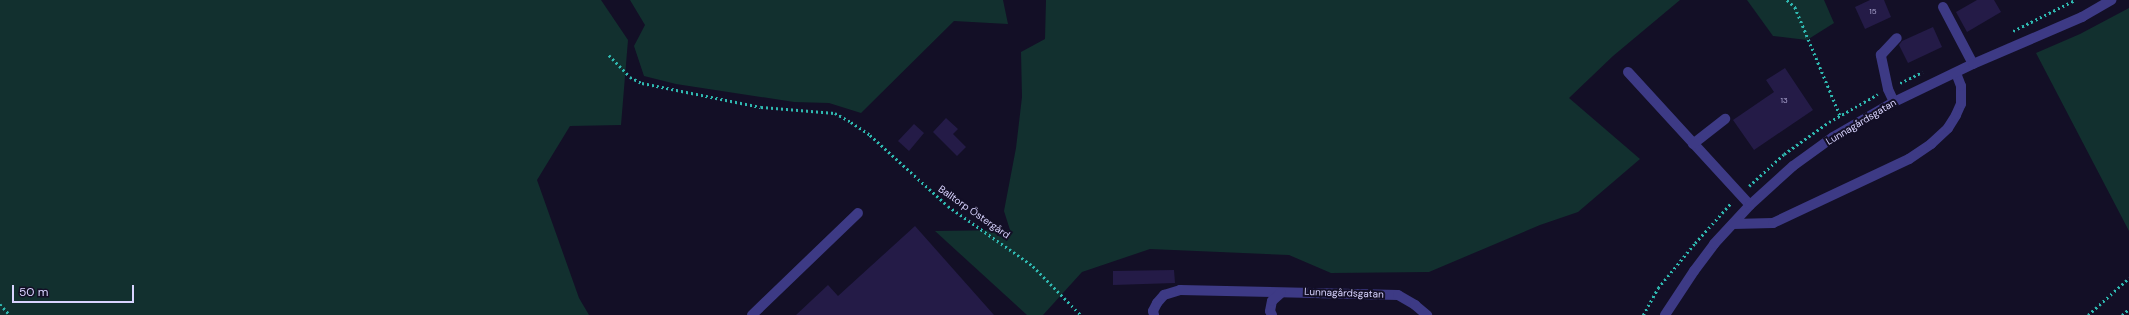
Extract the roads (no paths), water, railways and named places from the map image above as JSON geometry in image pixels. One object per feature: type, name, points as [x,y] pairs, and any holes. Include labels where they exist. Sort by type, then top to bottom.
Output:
[{"type":"street","name":"Lunnagårdsgatan","points":[[1665,315],[1714,244],[1750,205],[1793,166],[1822,145],[1894,102],[1973,64],[2082,17],[2111,0]]},
{"type":"street","points":[[1943,7],[1973,64]]},
{"type":"street","points":[[1894,102],[1888,89],[1881,55],[1897,38]]},
{"type":"street","points":[[1628,72],[1750,205]]},
{"type":"street","points":[[1734,224],[1773,223],[1909,160],[1931,144],[1948,128],[1956,115],[1961,104],[1962,94],[1961,86],[1956,73]]},
{"type":"street","points":[[1693,144],[1725,119]]},
{"type":"street","points":[[752,315],[858,213]]},
{"type":"street","name":"Lunnagårdsgatan","points":[[1154,315],[1153,311],[1157,303],[1164,295],[1180,290],[1398,295],[1415,305],[1427,315]]},
{"type":"street","points":[[1272,315],[1270,311],[1272,301],[1281,292]]}]
